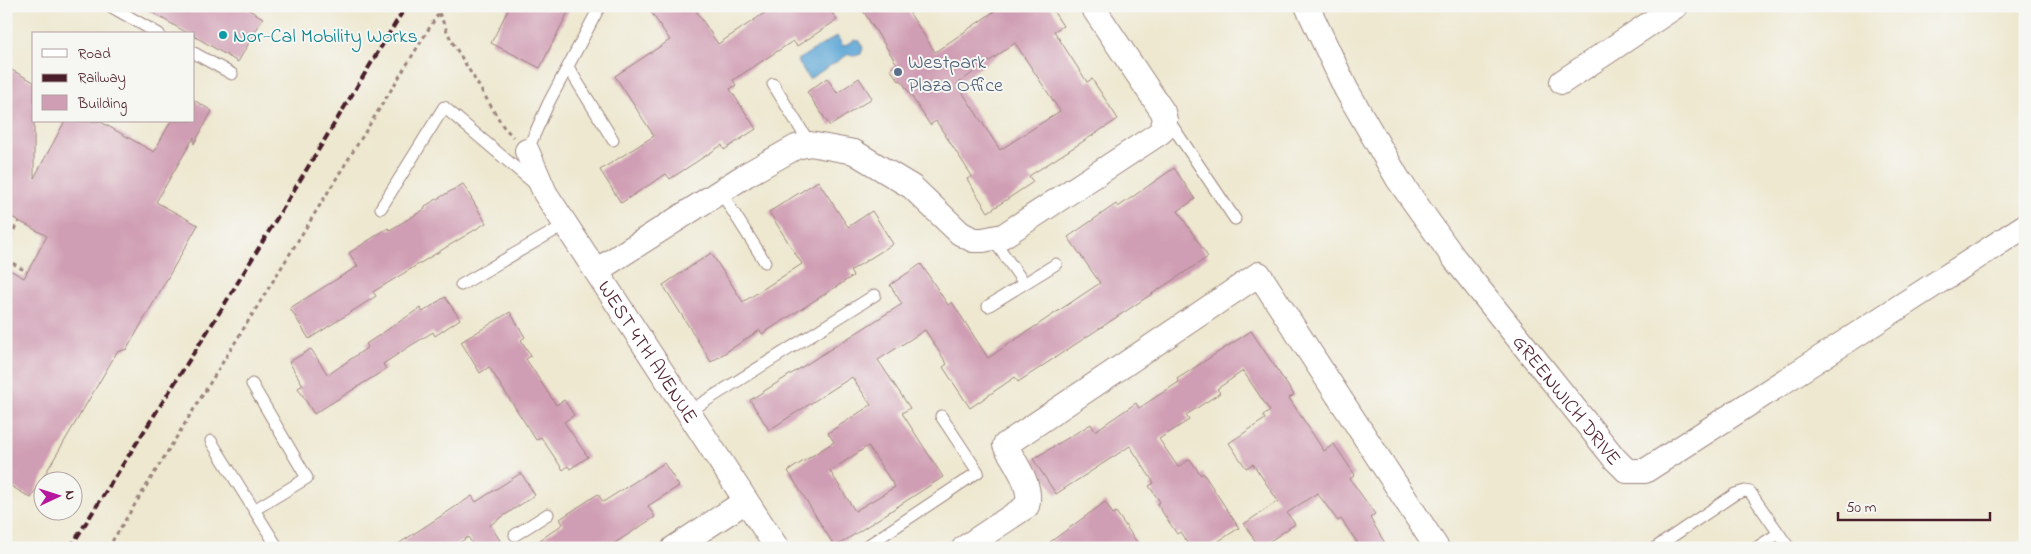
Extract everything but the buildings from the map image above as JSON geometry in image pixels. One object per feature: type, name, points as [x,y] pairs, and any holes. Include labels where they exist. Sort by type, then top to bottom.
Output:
[{"type":"street","points":[[596,271],[778,156],[796,147],[810,144],[854,152],[912,187],[960,233],[973,240],[1003,236],[1161,132],[1165,120],[1163,112],[1092,6]]},
{"type":"street","name":"GREENWICH DRIVE","points":[[1307,6],[1346,89],[1398,179],[1460,265],[1615,460],[1627,470],[1645,471],[2025,226]]},
{"type":"street","points":[[1562,82],[1676,6]]},
{"type":"street","name":"WEST 4TH AVENUE","points":[[527,152],[545,192],[777,548]]},
{"type":"street","points":[[964,548],[1027,506],[1030,496],[1019,469],[1005,445],[1259,274],[1437,548]]},
{"type":"street","points":[[674,548],[746,501]]},
{"type":"lane","points":[[110,6],[156,32]]},
{"type":"lane","points":[[527,152],[600,6]]},
{"type":"lane","points":[[195,54],[232,74]]},
{"type":"lane","points":[[568,67],[613,140]]},
{"type":"lane","points":[[773,84],[810,144]]},
{"type":"lane","points":[[382,208],[444,107],[545,192]]},
{"type":"lane","points":[[1163,112],[1235,219]]},
{"type":"lane","points":[[720,191],[765,262]]},
{"type":"lane","points":[[461,285],[566,224]]},
{"type":"lane","points":[[992,238],[1024,284]]},
{"type":"lane","points":[[988,306],[1056,264]]},
{"type":"lane","points":[[688,412],[874,295]]},
{"type":"lane","points":[[252,384],[307,478],[254,510]]},
{"type":"lane","points":[[864,548],[978,472],[940,416]]},
{"type":"lane","points":[[211,441],[278,548]]},
{"type":"lane","points":[[1655,548],[1735,494],[1745,491],[1750,492],[1789,548]]},
{"type":"lane","points":[[515,535],[548,514]]},
{"type":"lane","points":[[1756,548],[1778,533]]},
{"type":"path","points":[[108,548],[443,6]]},
{"type":"path","points":[[439,13],[451,40],[503,126],[527,152]]},
{"type":"path","points":[[6,244],[19,221]]},
{"type":"path","points":[[6,259],[27,272]]},
{"type":"water","points":[[837,36],[843,46],[855,40],[860,41],[863,48],[861,54],[855,56],[849,54],[809,79],[797,60]]},
{"type":"railway","points":[[70,548],[221,310],[406,6]]},
{"type":"place","name":"Nor-Cal Mobility Works","points":[[223,35]]},
{"type":"place","name":"Westpark Plaza Office","points":[[898,72]]}]
